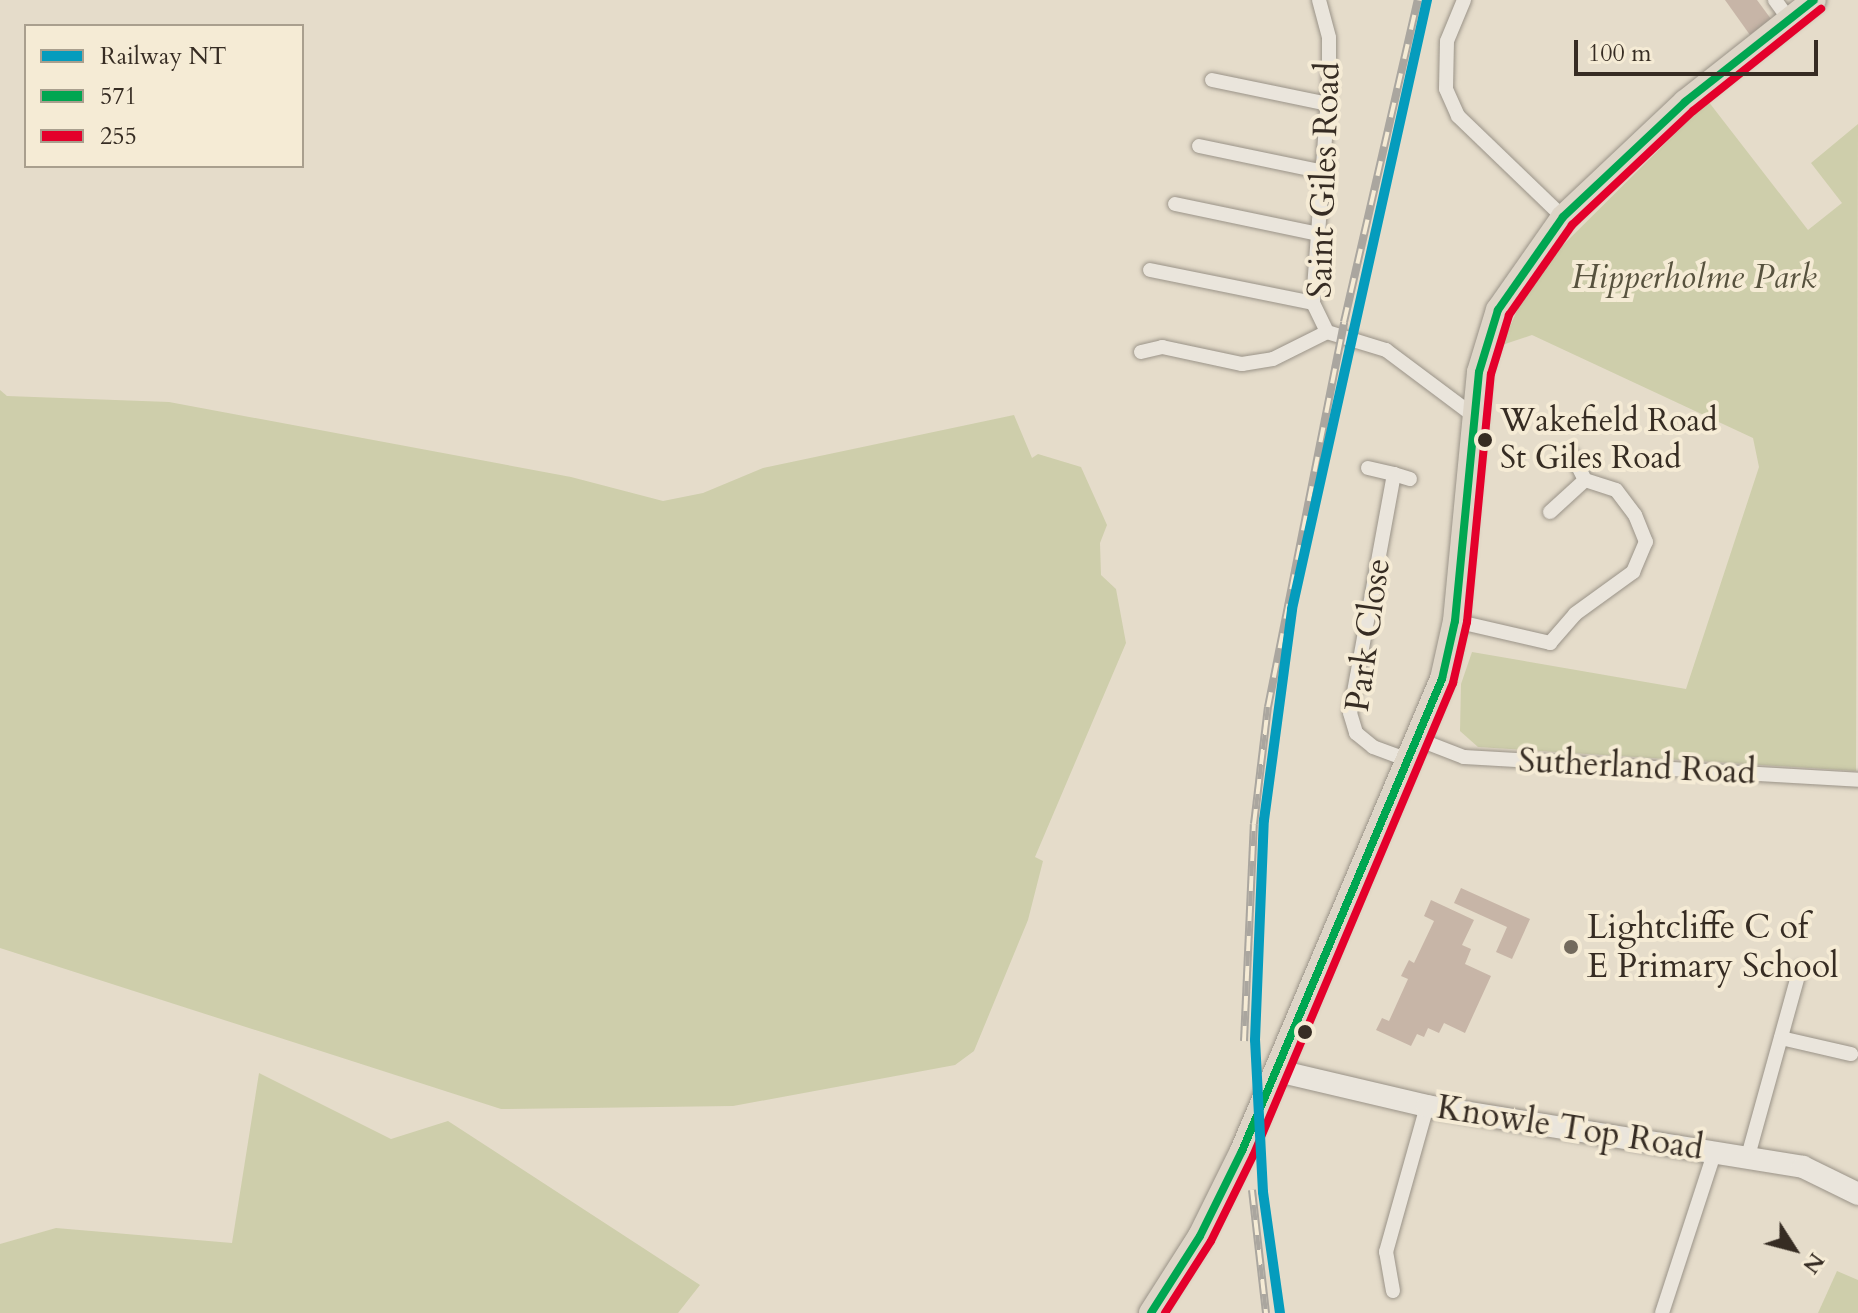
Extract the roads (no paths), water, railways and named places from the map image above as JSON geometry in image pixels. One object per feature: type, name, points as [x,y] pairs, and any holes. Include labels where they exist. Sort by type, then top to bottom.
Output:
[{"type":"main road","points":[[1151,1313],[1200,1236],[1278,1071],[1416,751],[1442,679],[1455,621],[1473,415],[1498,310],[1563,217],[1782,10],[1814,0]]},
{"type":"street","name":"Saint Giles Road","points":[[1319,0],[1329,38],[1328,104],[1313,303],[1327,332],[1386,350],[1473,415]]},
{"type":"street","points":[[1464,0],[1447,41],[1446,89],[1458,116],[1563,217]]},
{"type":"street","points":[[1212,80],[1328,104]]},
{"type":"street","points":[[1199,146],[1323,172]]},
{"type":"street","points":[[1175,204],[1318,234]]},
{"type":"street","points":[[1150,270],[1313,303]]},
{"type":"street","points":[[1141,352],[1162,347],[1242,364],[1273,359],[1327,332]]},
{"type":"street","points":[[1455,621],[1550,643],[1575,614],[1633,572],[1646,542],[1635,515],[1616,490],[1585,480],[1572,454]]},
{"type":"street","points":[[1368,468],[1410,479]]},
{"type":"street","name":"Park Close","points":[[1394,474],[1350,713],[1356,733],[1373,747],[1416,751]]},
{"type":"street","points":[[1550,512],[1585,480]]},
{"type":"street","name":"Sutherland Road","points":[[1416,751],[1464,757],[1858,780]]},
{"type":"street","points":[[1748,1156],[1800,969]]},
{"type":"street","points":[[1781,1038],[1851,1054]]},
{"type":"street","name":"Knowle Top Road","points":[[1278,1071],[1427,1106],[1803,1167],[1858,1194]]},
{"type":"street","points":[[1393,1291],[1386,1252],[1427,1106]]},
{"type":"street","points":[[1662,1313],[1715,1151]]},
{"type":"railway","points":[[1244,1041],[1254,824],[1268,707],[1344,322],[1418,0]]},
{"type":"railway","points":[[1252,1190],[1266,1313]]},
{"type":"rail line","name":"NT","points":[[1280,1313],[1263,1192],[1255,1040],[1264,820],[1292,609],[1427,0]]},
{"type":"place","name":"Wakefield Road St Giles Road","points":[[1485,440]]},
{"type":"place","name":"Lightcliffe C of E Primary School","points":[[1571,947]]},
{"type":"park label","name":"Hipperholme Park","points":[[1694,278]]}]
